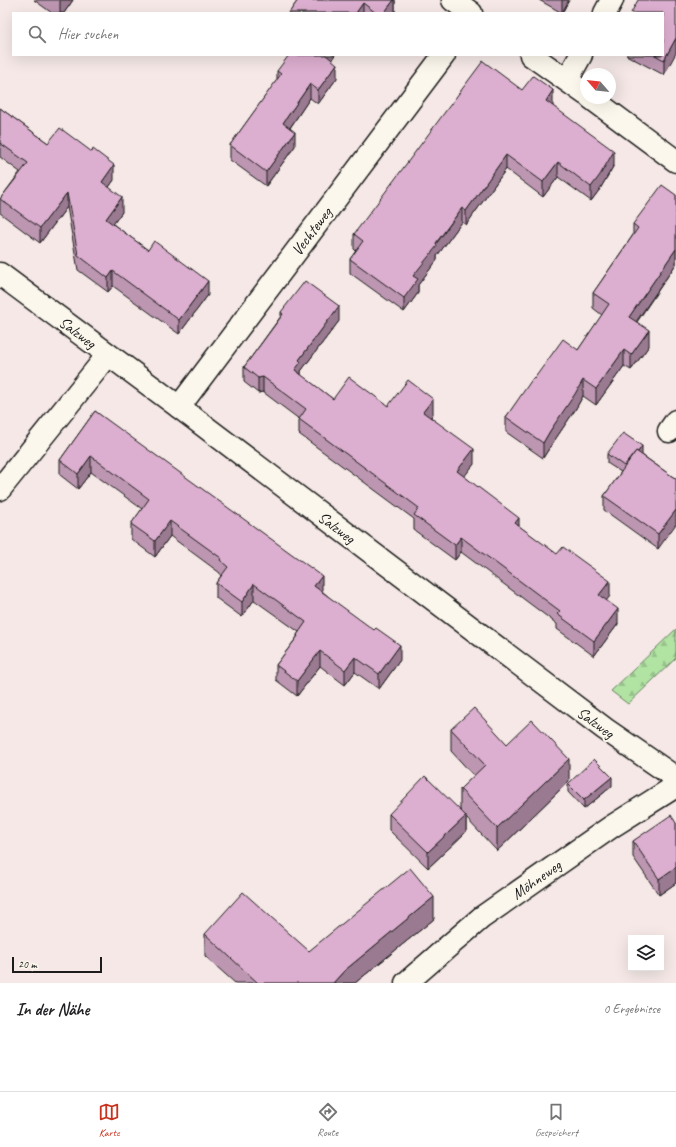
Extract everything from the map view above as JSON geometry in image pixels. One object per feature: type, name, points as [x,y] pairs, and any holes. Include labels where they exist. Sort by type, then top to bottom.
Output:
[{"type":"street","points":[[453,0],[470,12]]},
{"type":"street","points":[[606,12],[612,0]]},
{"type":"street","name":"Vechteweg","points":[[179,407],[443,56]]},
{"type":"street","points":[[532,56],[580,90]]},
{"type":"street","points":[[567,80],[580,56]]},
{"type":"street","points":[[599,104],[676,161]]},
{"type":"street","name":"Salzweg","points":[[0,274],[179,407],[605,729],[676,778]]},
{"type":"street","points":[[0,489],[108,355]]},
{"type":"street","name":"Möhneweg","points":[[406,983],[480,918],[611,826],[676,786]]},
{"type":"green space","points":[[676,629],[676,658],[628,704],[611,691]]},
{"type":"building","points":[[298,0],[394,0],[385,12],[375,12],[363,3],[357,12],[290,12]]},
{"type":"building","points":[[638,0],[676,0],[676,38],[664,60],[657,56],[664,56],[664,12],[632,12]]},
{"type":"building","points":[[288,56],[327,56],[337,64],[318,90],[310,84],[283,123],[295,132],[266,172],[230,145],[281,74],[277,71]]},
{"type":"building","points":[[483,61],[522,90],[533,76],[553,90],[546,101],[614,151],[591,187],[558,162],[543,182],[506,155],[466,211],[462,208],[436,243],[437,246],[413,276],[418,279],[404,298],[350,259],[363,241],[354,234]]},
{"type":"building","points":[[0,108],[48,143],[60,128],[92,152],[93,149],[114,165],[102,182],[122,197],[106,219],[148,250],[154,241],[208,281],[179,320],[113,271],[108,278],[78,255],[67,193],[40,228],[0,199],[28,163],[0,143]]},
{"type":"building","points":[[662,185],[676,195],[676,249],[629,317],[649,330],[631,355],[624,350],[596,389],[583,380],[543,443],[506,417],[533,378],[534,379],[563,339],[578,350],[609,304],[593,293],[638,228],[633,224]]},
{"type":"building","points":[[305,281],[339,306],[299,360],[301,362],[295,370],[333,399],[349,377],[388,406],[408,380],[433,399],[423,412],[474,449],[457,471],[519,518],[515,523],[557,554],[563,547],[610,581],[599,595],[618,609],[594,641],[557,614],[560,611],[461,537],[455,545],[414,515],[419,508],[299,419],[306,409],[263,377],[258,378],[244,367],[283,314],[281,312]]},
{"type":"building","points":[[95,411],[322,576],[314,586],[374,630],[376,628],[400,645],[379,674],[355,657],[345,670],[320,651],[297,681],[276,665],[298,636],[297,635],[306,622],[254,584],[242,602],[216,583],[228,567],[220,560],[221,558],[170,521],[155,541],[131,524],[149,499],[91,456],[78,474],[60,460]]},
{"type":"building","points":[[623,433],[642,446],[624,466],[607,454]]},
{"type":"building","points":[[636,451],[676,479],[676,510],[658,534],[604,496]]},
{"type":"building","points":[[474,708],[507,744],[532,720],[569,759],[497,828],[460,789],[485,765],[451,729]]},
{"type":"building","points":[[594,759],[612,777],[584,800],[568,784]]},
{"type":"building","points":[[425,776],[466,816],[428,852],[389,814]]},
{"type":"building","points":[[671,815],[676,823],[676,867],[659,879],[633,841]]},
{"type":"building","points":[[410,868],[434,897],[344,971],[333,983],[258,983],[205,934],[243,892],[309,951]]}]
